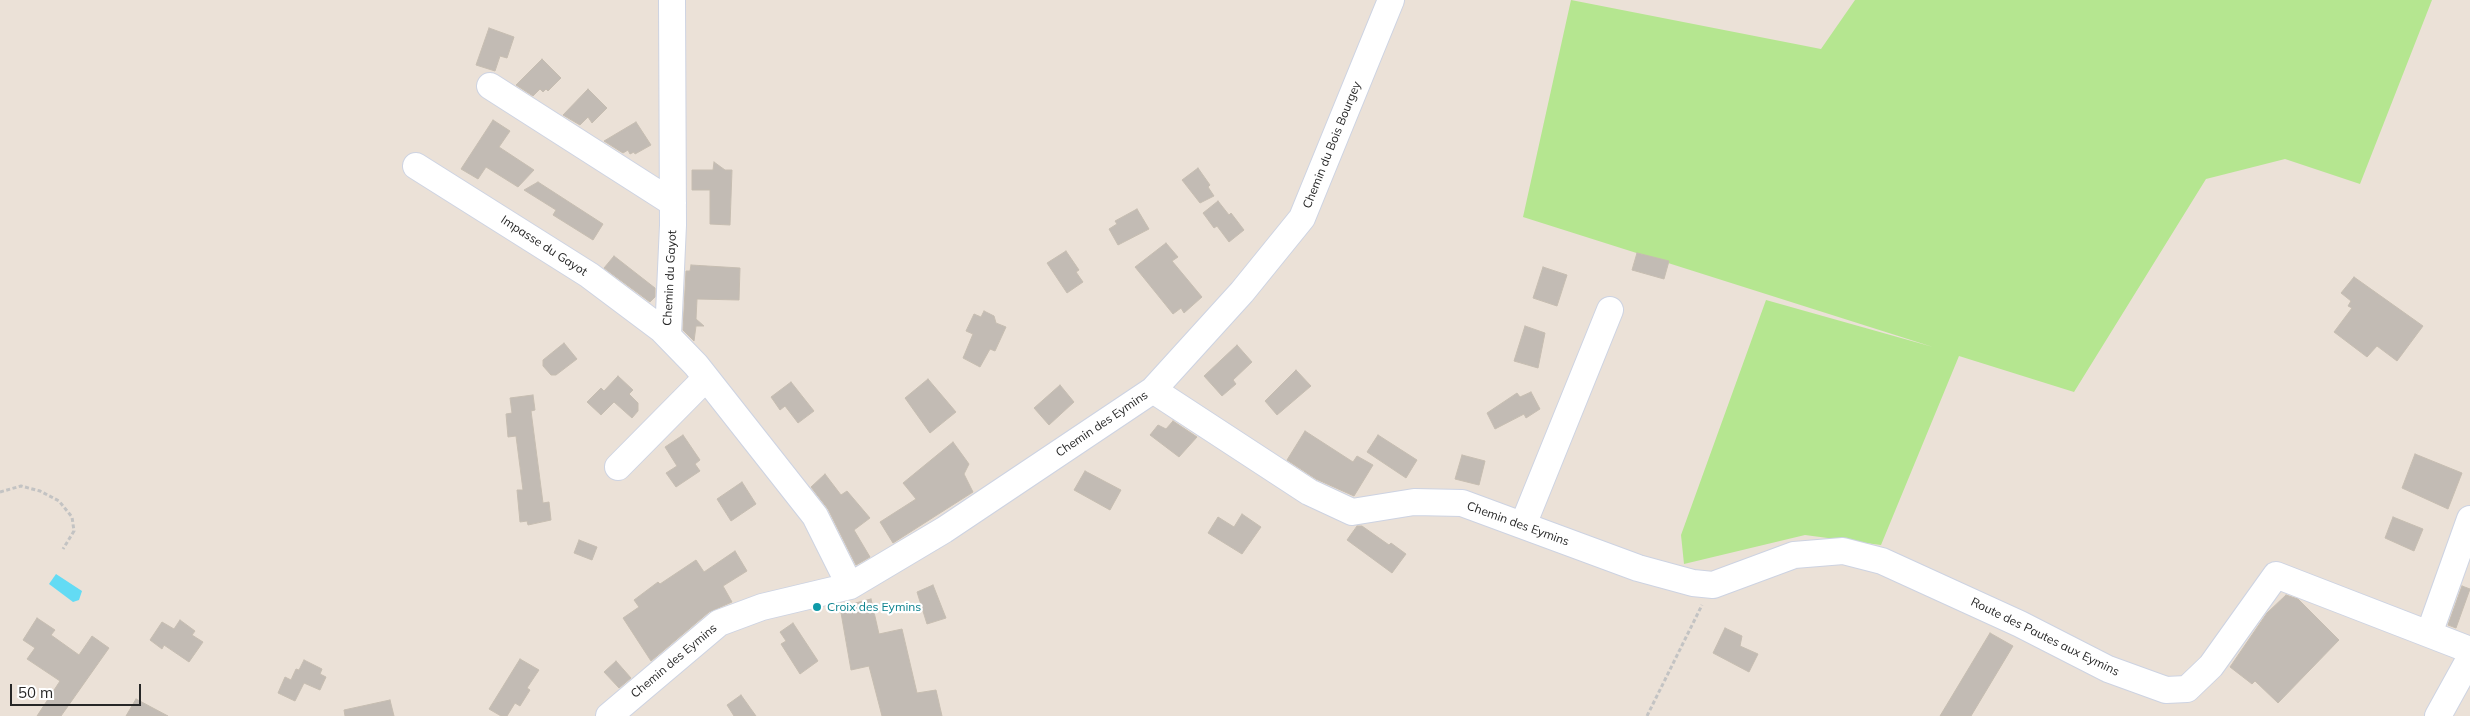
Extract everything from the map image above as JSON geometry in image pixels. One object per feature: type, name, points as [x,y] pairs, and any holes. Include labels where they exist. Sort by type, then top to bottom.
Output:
[{"type":"street","name":"Chemin du Gayot","points":[[672,0],[672,203],[668,335],[706,378],[815,516],[850,586]]},
{"type":"street","name":"Chemin du Bois Bourgey","points":[[1153,390],[1242,292],[1302,218],[1391,0]]},
{"type":"street","points":[[490,86],[672,203]]},
{"type":"street","name":"Impasse du Gayot","points":[[416,166],[589,275],[668,335]]},
{"type":"street","points":[[1523,526],[1610,310]]},
{"type":"street","points":[[618,466],[706,378]]},
{"type":"street","name":"Chemin des Eymins","points":[[609,716],[719,623],[762,607],[850,586],[944,530],[1153,390],[1309,492],[1352,512],[1414,502],[1462,503],[1638,568],[1693,583],[1713,585]]},
{"type":"street","points":[[2429,634],[2470,519]]},
{"type":"street","name":"Route des Pautes aux Eymins","points":[[1713,585],[1794,555],[1843,551],[1882,561],[2020,624],[2108,669],[2166,690],[2187,688],[2211,666],[2276,575],[2470,650]]},
{"type":"street","points":[[2438,716],[2470,658]]},
{"type":"path","points":[[0,492],[21,486],[40,491],[59,501],[72,517],[74,531],[62,549]]},
{"type":"path","points":[[1647,716],[1713,585]]},
{"type":"green space","points":[[1571,0],[1821,49],[1855,0],[2432,0],[2360,184],[2285,159],[2206,179],[2074,392],[1959,356],[1881,545],[1805,535],[1684,564],[1681,535],[1766,300],[1933,347],[1523,217]]},
{"type":"water","points":[[56,574],[82,591],[79,600],[73,602],[49,584]]},
{"type":"building","points":[[489,28],[514,37],[507,58],[500,56],[495,71],[476,65]]},
{"type":"building","points":[[542,59],[561,78],[548,91],[546,89],[543,92],[540,89],[533,96],[516,85]]},
{"type":"building","points":[[588,89],[607,108],[592,123],[588,117],[580,125],[563,115]]},
{"type":"building","points":[[493,120],[510,131],[499,147],[534,170],[518,187],[486,167],[478,179],[461,169]]},
{"type":"building","points":[[636,122],[651,145],[635,154],[634,152],[630,154],[628,150],[623,153],[604,141]]},
{"type":"building","points":[[714,162],[725,170],[732,170],[730,225],[710,224],[710,190],[692,190],[692,170],[713,170]]},
{"type":"building","points":[[1198,168],[1210,185],[1208,187],[1214,196],[1200,203],[1182,180]]},
{"type":"building","points":[[538,182],[603,224],[593,240],[553,215],[556,210],[524,190]]},
{"type":"building","points":[[1218,201],[1229,215],[1231,213],[1244,230],[1229,242],[1217,226],[1214,228],[1203,213]]},
{"type":"building","points":[[1137,209],[1149,229],[1118,245],[1109,229],[1117,224],[1115,221]]},
{"type":"building","points":[[1166,243],[1178,257],[1172,261],[1202,297],[1184,313],[1181,308],[1173,314],[1135,267]]},
{"type":"building","points":[[1066,251],[1079,270],[1076,272],[1083,282],[1067,293],[1047,263]]},
{"type":"building","points":[[1637,253],[1669,261],[1664,279],[1632,270]]},
{"type":"building","points":[[614,256],[655,288],[655,297],[650,302],[604,268]]},
{"type":"building","points":[[691,265],[740,268],[739,300],[697,299],[696,319],[704,326],[696,326],[694,341],[683,330],[686,271],[690,271]]},
{"type":"building","points":[[1543,267],[1567,275],[1557,306],[1533,298]]},
{"type":"building","points":[[2354,277],[2423,326],[2397,361],[2377,346],[2367,357],[2334,332],[2352,308],[2348,306],[2351,301],[2341,293]]},
{"type":"building","points":[[984,311],[994,316],[996,323],[1006,327],[995,351],[990,349],[980,367],[963,358],[973,334],[966,331],[974,314],[981,317]]},
{"type":"building","points":[[1525,326],[1545,333],[1538,368],[1514,361]]},
{"type":"building","points":[[564,343],[577,359],[556,375],[551,375],[543,366],[543,360]]},
{"type":"building","points":[[1237,345],[1252,362],[1233,380],[1236,384],[1222,396],[1204,376]]},
{"type":"building","points":[[1296,370],[1311,386],[1277,415],[1265,401]]},
{"type":"building","points":[[618,376],[633,390],[629,394],[638,403],[638,411],[632,418],[614,402],[601,415],[587,402],[601,388],[604,391]]},
{"type":"building","points":[[928,379],[956,412],[930,433],[905,398]]},
{"type":"building","points":[[791,382],[814,411],[798,423],[785,406],[780,410],[771,397]]},
{"type":"building","points":[[1060,385],[1074,402],[1049,425],[1034,408]]},
{"type":"building","points":[[1531,392],[1540,409],[1526,418],[1524,414],[1495,429],[1487,413],[1517,393],[1520,397]]},
{"type":"building","points":[[533,395],[535,410],[531,411],[543,503],[549,502],[551,520],[528,525],[527,521],[520,522],[517,490],[523,490],[516,436],[508,437],[506,414],[512,413],[510,398]]},
{"type":"building","points":[[1173,421],[1197,437],[1179,457],[1150,435],[1158,425],[1166,429]]},
{"type":"building","points":[[1305,431],[1353,462],[1357,456],[1373,465],[1354,496],[1316,479],[1287,460]]},
{"type":"building","points":[[683,435],[700,460],[695,464],[700,471],[676,487],[666,473],[677,466],[665,447]]},
{"type":"building","points":[[1378,435],[1417,460],[1406,478],[1367,452]]},
{"type":"building","points":[[953,442],[969,464],[964,474],[973,492],[893,543],[880,522],[916,499],[903,483]]},
{"type":"building","points":[[2415,454],[2462,473],[2448,509],[2402,488]]},
{"type":"building","points":[[1462,455],[1485,461],[1479,485],[1455,479]]},
{"type":"building","points":[[1085,471],[1121,490],[1110,510],[1074,490]]},
{"type":"building","points":[[825,474],[841,495],[847,491],[870,518],[854,530],[870,557],[856,565],[828,509],[811,487]]},
{"type":"building","points":[[742,482],[756,504],[731,521],[717,499]]},
{"type":"building","points":[[1242,514],[1261,527],[1242,554],[1208,533],[1218,517],[1234,527]]},
{"type":"building","points":[[2393,517],[2423,529],[2414,551],[2385,538]]},
{"type":"building","points":[[1357,526],[1362,526],[1389,545],[1391,543],[1406,554],[1392,573],[1347,540]]},
{"type":"building","points":[[579,540],[597,547],[592,560],[574,553]]},
{"type":"building","points":[[735,551],[747,571],[723,586],[732,602],[709,612],[651,661],[623,618],[639,607],[634,600],[658,582],[660,584],[696,560],[704,572]]},
{"type":"building","points":[[933,585],[946,618],[927,624],[917,592]]},
{"type":"building","points":[[2462,586],[2470,589],[2456,628],[2448,625]]},
{"type":"building","points":[[2286,595],[2298,599],[2339,640],[2278,703],[2255,681],[2252,684],[2230,667],[2267,613]]},
{"type":"building","points":[[871,599],[879,634],[902,629],[917,693],[936,690],[942,716],[882,716],[869,666],[851,670],[840,607]]},
{"type":"building","points":[[37,618],[55,630],[51,635],[79,655],[92,636],[109,648],[61,716],[37,716],[60,681],[27,659],[35,648],[23,640]]},
{"type":"building","points":[[180,620],[195,631],[192,635],[203,642],[189,662],[164,645],[162,649],[150,640],[162,622],[174,629]]},
{"type":"building","points":[[793,623],[818,661],[800,674],[781,644],[786,641],[780,632]]},
{"type":"building","points":[[1725,628],[1742,636],[1740,646],[1758,654],[1749,672],[1713,653]]},
{"type":"building","points":[[1990,633],[2013,646],[1971,716],[1940,716]]},
{"type":"building","points":[[520,659],[539,670],[527,688],[530,690],[520,706],[515,703],[507,716],[501,716],[489,709]]},
{"type":"building","points":[[304,660],[322,669],[320,674],[326,677],[320,690],[304,683],[295,701],[278,693],[285,677],[291,680],[296,669],[299,670]]},
{"type":"building","points":[[616,661],[631,678],[619,688],[604,672]]},
{"type":"building","points":[[741,695],[756,716],[734,716],[727,705]]},
{"type":"building","points":[[136,699],[168,716],[126,716]]},
{"type":"building","points":[[390,700],[394,716],[345,716],[344,710]]},
{"type":"place","name":"Croix des Eymins","points":[[817,607]]}]
